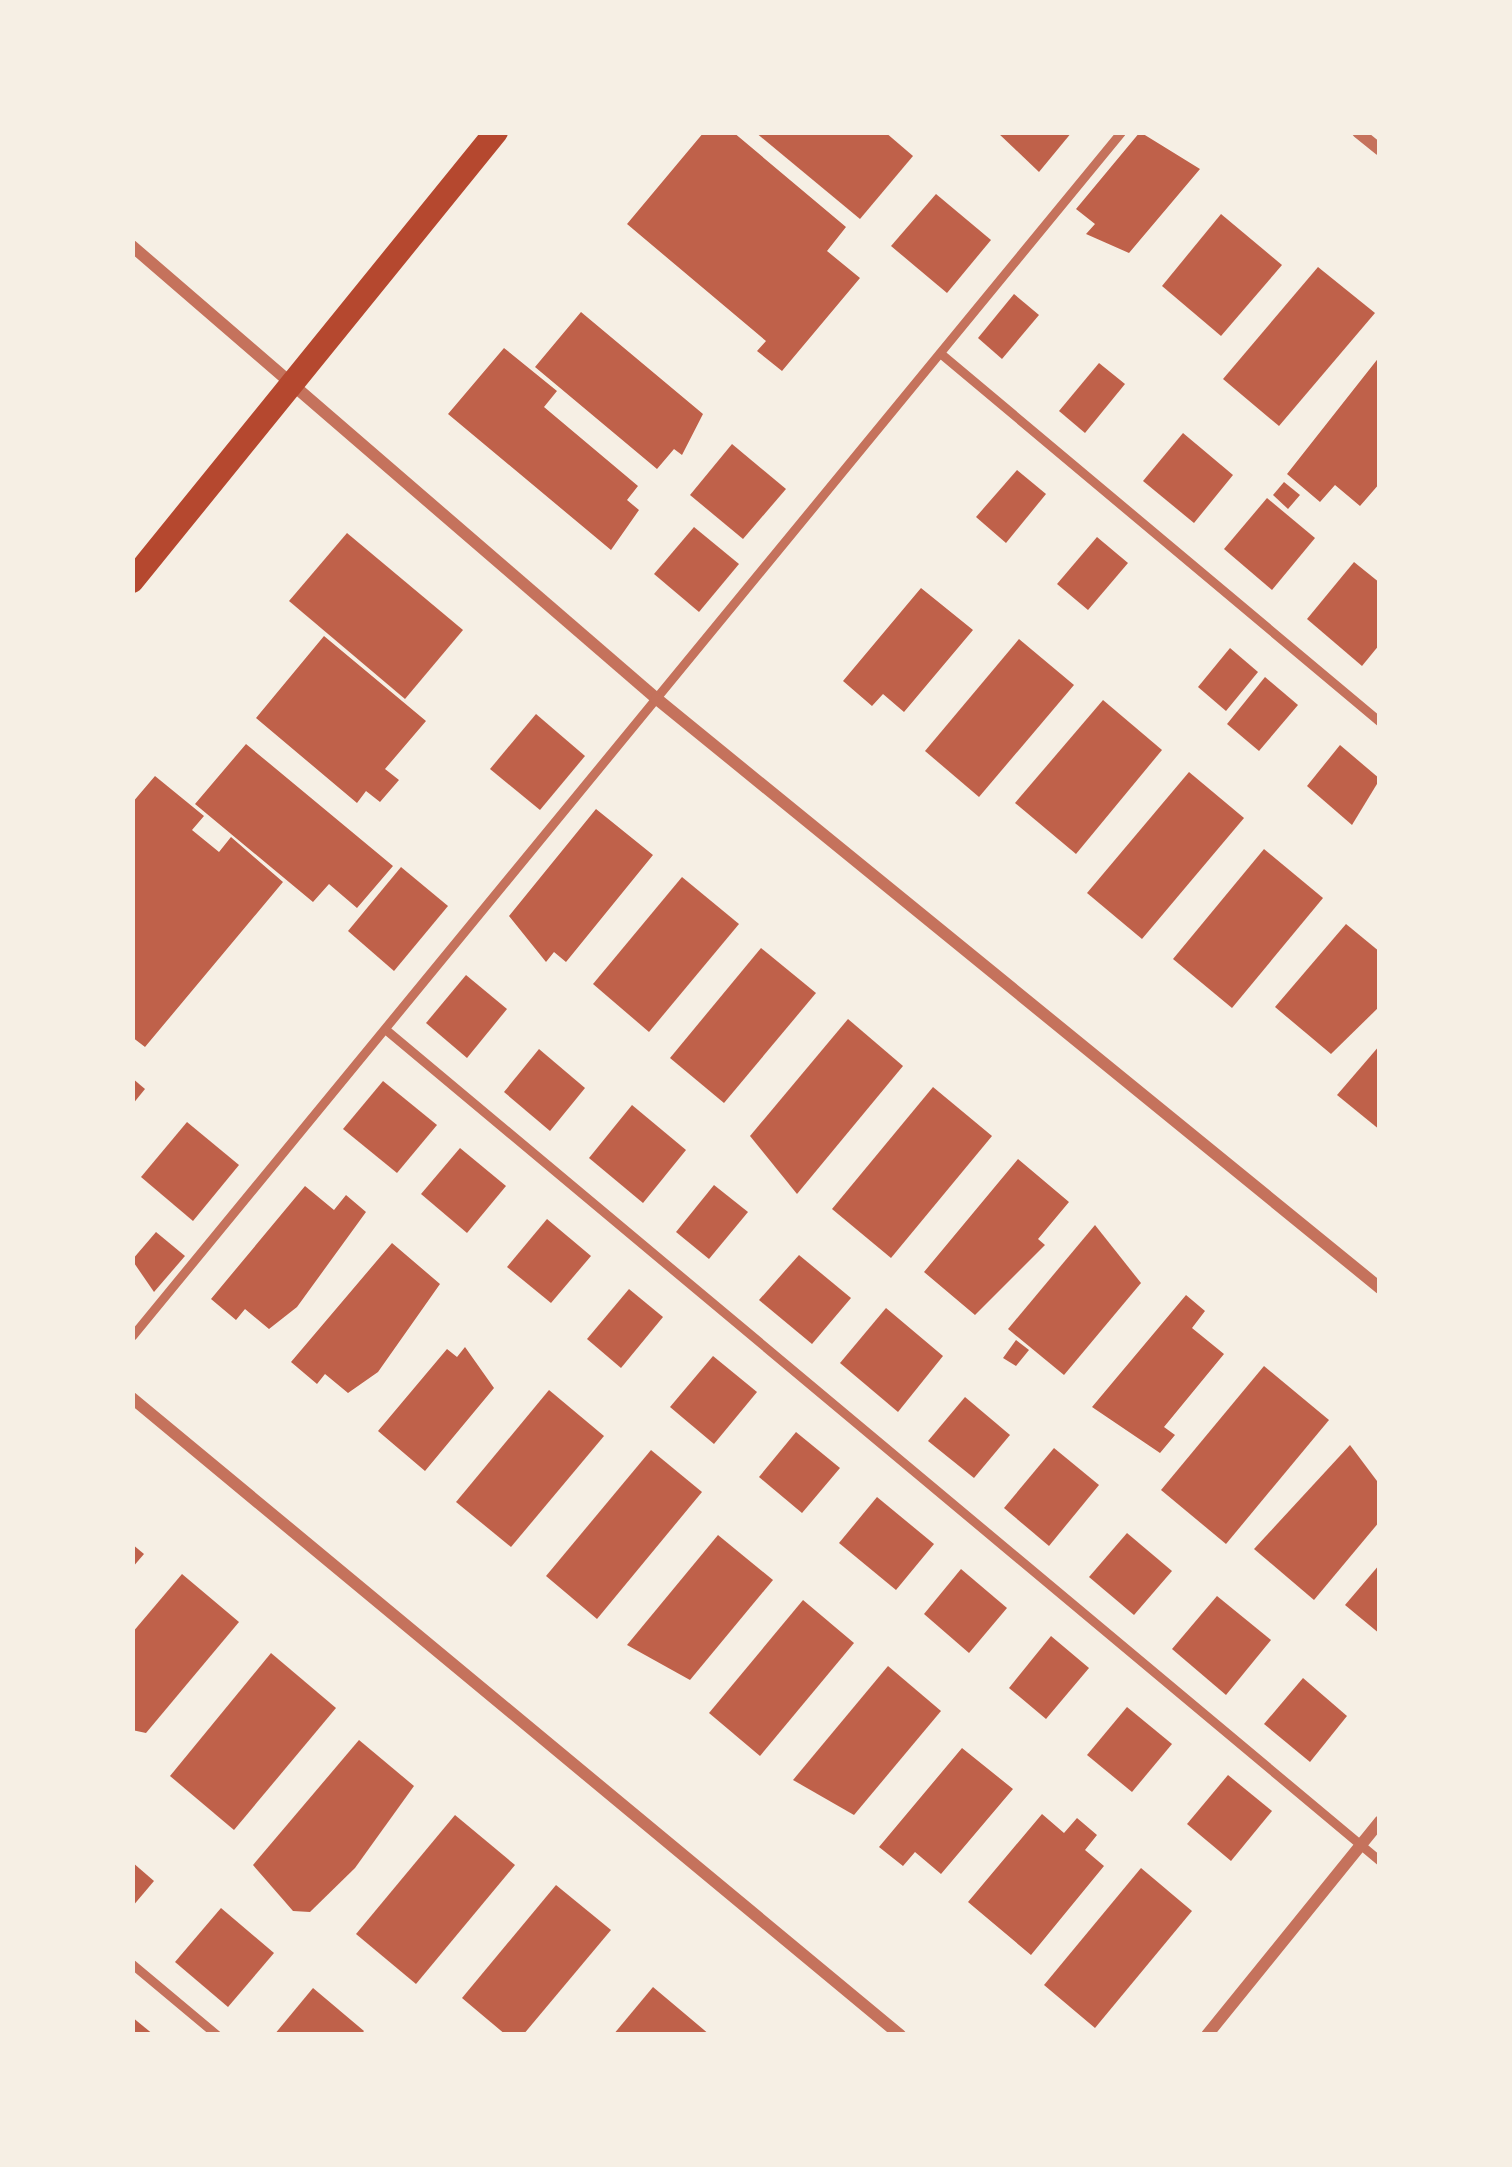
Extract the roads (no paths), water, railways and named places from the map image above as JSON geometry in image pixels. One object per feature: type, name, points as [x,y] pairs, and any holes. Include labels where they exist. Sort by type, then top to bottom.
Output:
[{"type":"main road","points":[[132,581],[496,132]]},
{"type":"street","points":[[1358,132],[1380,150]]},
{"type":"street","points":[[132,246],[657,699],[1380,1288]]},
{"type":"street","points":[[132,1398],[900,2035]]},
{"type":"street","points":[[1207,2035],[1380,1821]]},
{"type":"lane","points":[[132,1336],[1121,132]]},
{"type":"lane","points":[[940,352],[1380,722]]},
{"type":"lane","points":[[385,1029],[1380,1861]]},
{"type":"lane","points":[[132,1964],[217,2035]]}]
